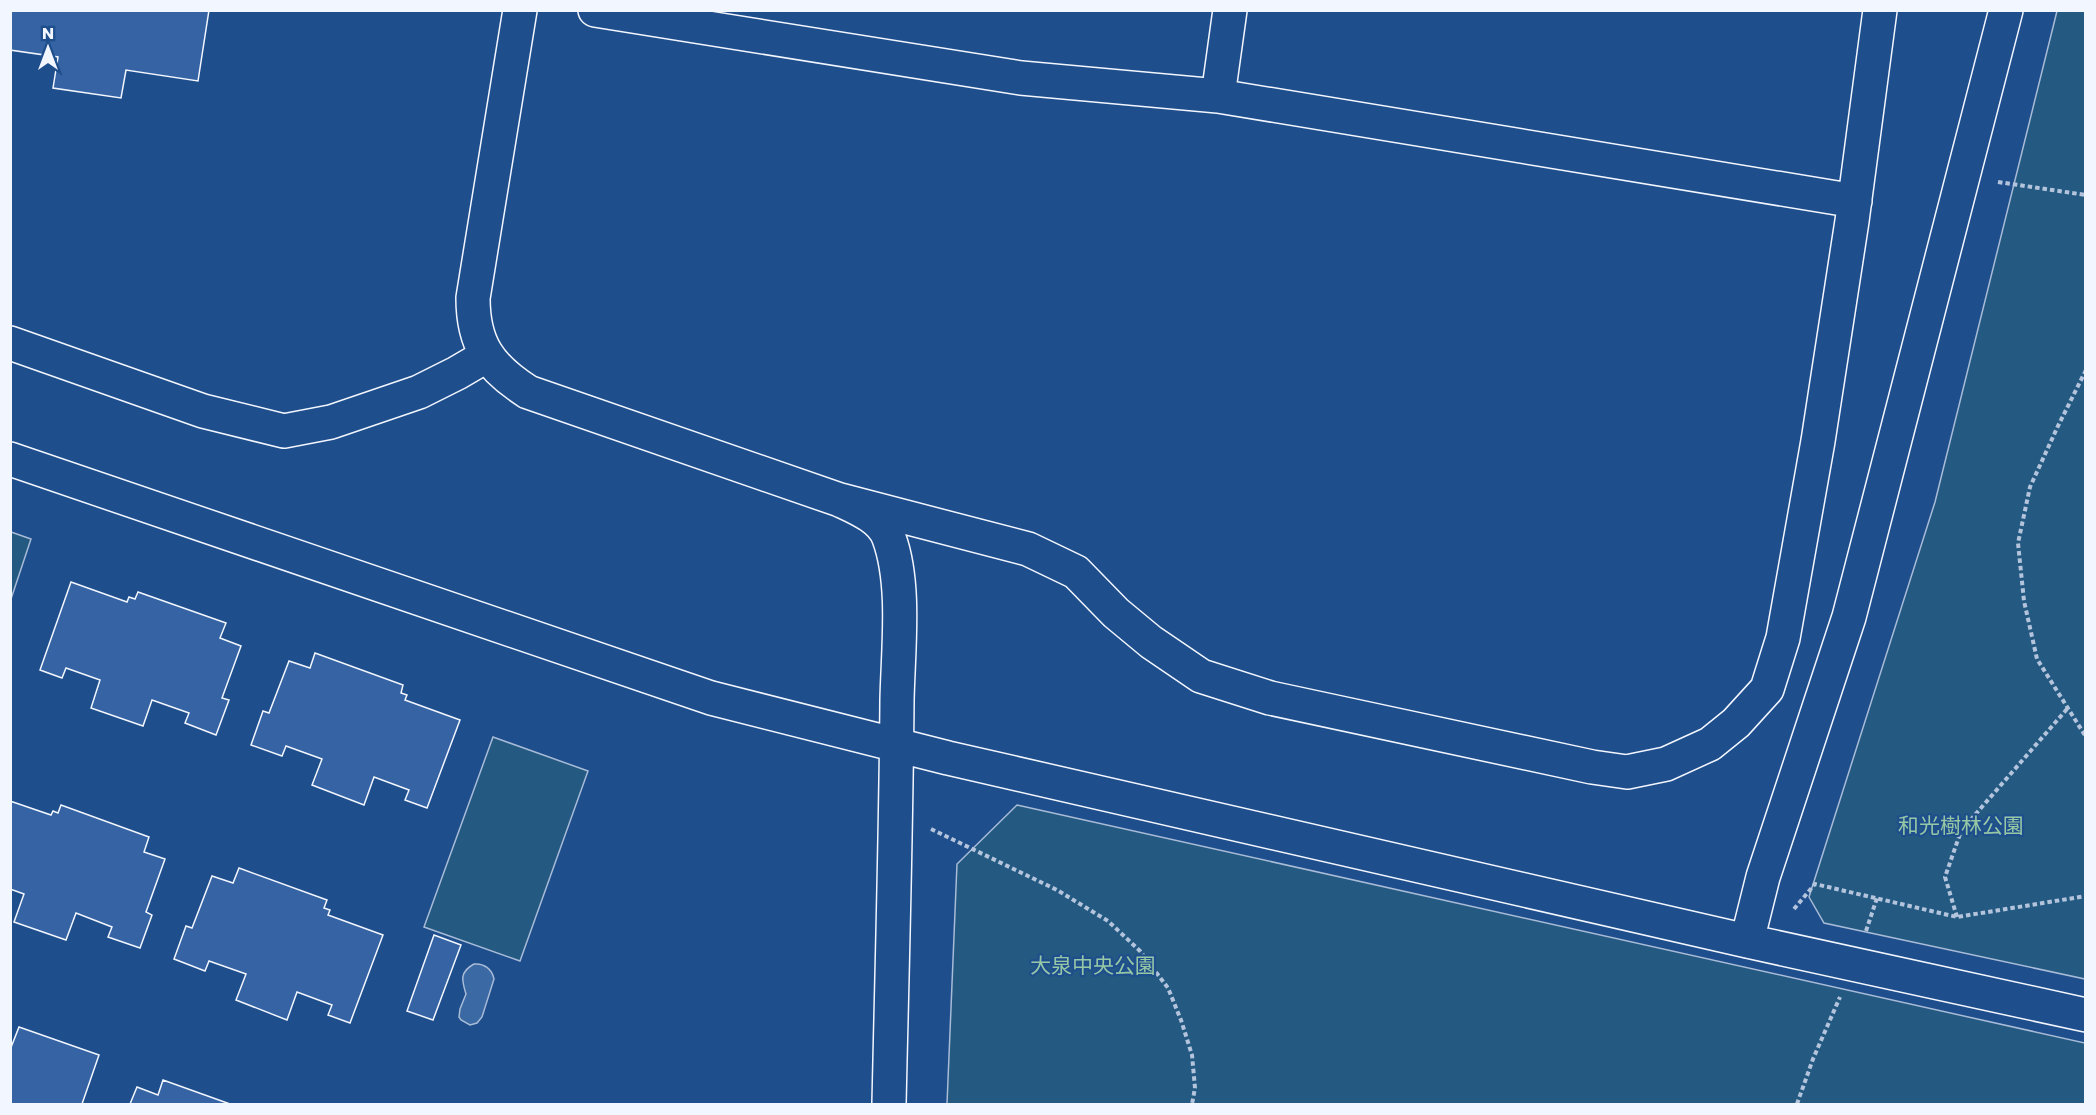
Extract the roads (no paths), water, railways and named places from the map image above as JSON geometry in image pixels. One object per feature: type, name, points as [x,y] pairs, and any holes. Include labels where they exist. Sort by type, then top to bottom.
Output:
[{"type":"street","points":[[520,10],[473,298],[473,319],[478,339],[486,356],[509,380],[528,392],[548,400],[840,500],[1028,549],[1076,572],[1116,613],[1151,642],[1202,675],[1270,699],[1592,767],[1627,772],[1666,764],[1710,744],[1736,723],[1767,688],[1783,638],[1818,441],[1855,201],[1880,10]]},
{"type":"street","points":[[595,10],[1021,78],[1218,96],[1855,201]]},
{"type":"street","points":[[1218,96],[1230,10]]},
{"type":"street","points":[[1747,941],[1763,877],[1849,617],[2006,10]]},
{"type":"street","points":[[10,343],[203,411],[284,431],[331,422],[419,392],[486,356]]},
{"type":"street","points":[[10,459],[711,698],[897,744],[1747,941],[2085,1015]]},
{"type":"street","points":[[840,500],[869,514],[888,535],[896,564],[898,594],[897,744],[889,1104]]},
{"type":"park label","name":"和光樹林公園","points":[[1961,825]]},
{"type":"park label","name":"大泉中央公園","points":[[1093,965]]}]
